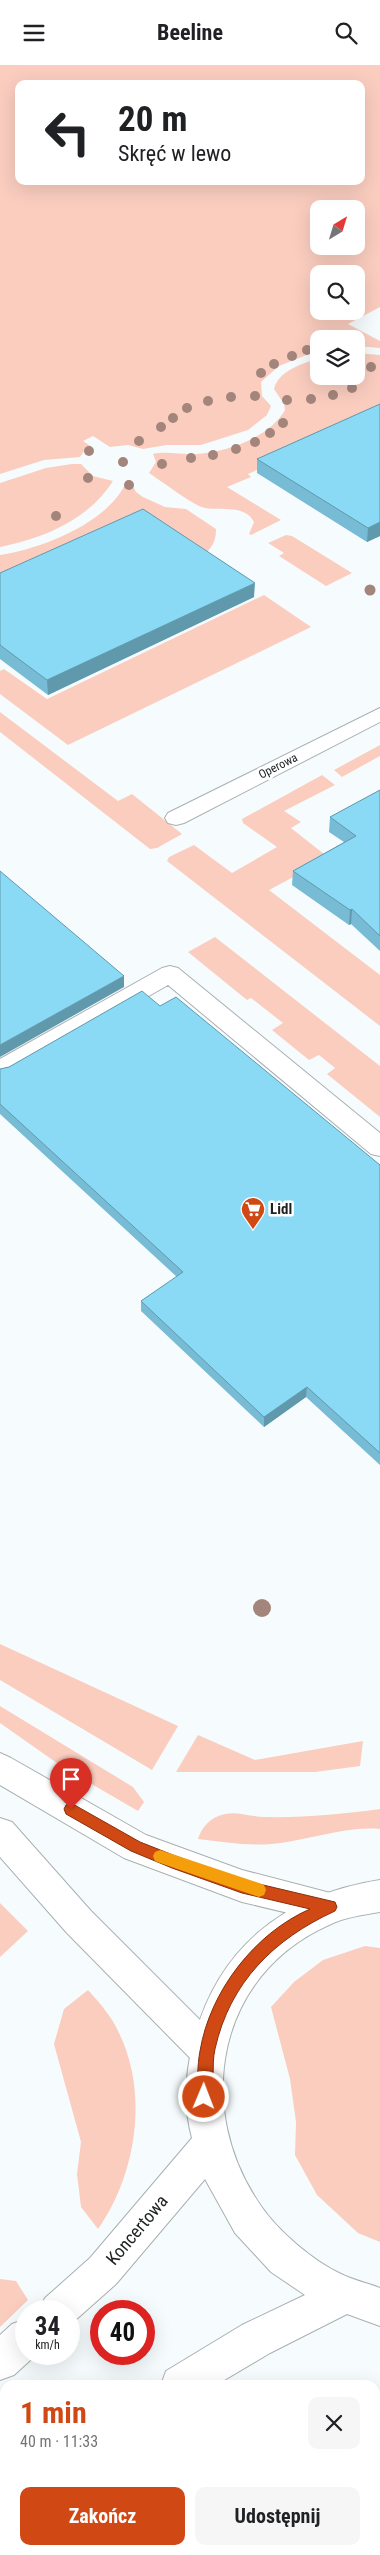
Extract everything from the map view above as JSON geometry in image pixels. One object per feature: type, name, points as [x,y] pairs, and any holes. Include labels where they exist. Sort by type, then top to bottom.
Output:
[{"type":"street","name":"Operowa","points":[[176,818],[380,714]]},
{"type":"street","points":[[0,1070],[170,974],[380,1147]]},
{"type":"street","points":[[0,1768],[136,1847],[242,1886],[330,1907]]},
{"type":"street","points":[[0,1833],[79,1922],[207,2051]]},
{"type":"street","points":[[380,1896],[330,1907],[287,1928],[250,1961],[224,2002],[207,2051],[204,2097],[206,2121],[211,2144],[222,2176],[238,2206],[258,2234],[283,2258],[312,2279],[342,2296],[380,2307]]},
{"type":"street","name":"Koncertowa","points":[[70,2300],[103,2271],[211,2144]]},
{"type":"street","points":[[188,2380],[256,2339],[342,2296]]},
{"type":"street","points":[[0,2361],[15,2348]]},
{"type":"shaded area","points":[[0,65],[380,65],[380,307],[365,315],[365,265],[310,265],[310,320],[356,320],[348,324],[359,330],[310,330],[310,354],[279,366],[261,382],[262,396],[271,406],[267,415],[248,430],[201,445],[167,445],[143,449],[128,445],[110,447],[93,436],[83,441],[92,447],[84,451],[80,457],[44,460],[0,474]]},
{"type":"shaded area","points":[[365,333],[380,341],[380,348],[365,347]]},
{"type":"shaded area","points":[[365,354],[380,355],[380,415],[248,474],[251,477],[227,487],[281,520],[251,535],[249,534],[254,522],[250,516],[239,510],[211,509],[200,506],[149,473],[156,462],[153,454],[208,453],[233,447],[258,436],[278,420],[285,410],[284,404],[274,389],[277,382],[286,372],[310,361],[310,385],[365,385]]},
{"type":"shaded area","points":[[81,464],[93,476],[113,481],[103,495],[78,517],[33,538],[0,547],[0,483],[46,468]]},
{"type":"shaded area","points":[[127,480],[130,480],[136,492],[143,497],[165,507],[186,509],[216,529],[215,540],[206,553],[0,584],[0,555],[35,547],[54,540],[91,521],[119,495]]},
{"type":"shaded area","points":[[286,535],[292,536],[352,573],[326,586],[279,556],[284,553],[268,543]]},
{"type":"shaded area","points":[[264,595],[311,627],[68,745],[0,694],[0,671],[4,669],[47,699]]},
{"type":"shaded area","points":[[0,712],[118,801],[132,794],[182,834],[157,848],[150,849],[0,732]]},
{"type":"shaded area","points":[[380,745],[380,756],[342,777],[334,770]]},
{"type":"shaded area","points":[[322,775],[335,785],[284,811],[301,822],[291,828],[329,858],[269,890],[380,975],[380,1026],[167,861],[169,857],[194,845],[232,873],[277,847],[243,823],[242,819]]},
{"type":"shaded area","points":[[215,937],[380,1066],[380,1117],[327,1074],[335,1068],[319,1055],[309,1060],[272,1030],[283,1023],[251,998],[247,1000],[188,952]]},
{"type":"shaded area","points":[[0,1644],[178,1726],[152,1770],[0,1680]]},
{"type":"shaded area","points":[[0,1706],[133,1787],[144,1802],[138,1811],[64,1768],[0,1723]]},
{"type":"shaded area","points":[[198,1735],[255,1760],[363,1741],[360,1766],[315,1772],[176,1772]]},
{"type":"shaded area","points":[[380,1809],[380,1829],[353,1830],[272,1844],[244,1844],[198,1839],[208,1823],[215,1817],[225,1814],[293,1817]]},
{"type":"shaded area","points":[[0,1903],[28,1931],[0,1957]]},
{"type":"shaded area","points":[[365,1946],[380,1948],[380,2242],[358,2233],[317,2195],[295,2155],[296,2122],[290,2079],[271,2007],[294,1982],[323,1960]]},
{"type":"shaded area","points":[[88,1990],[113,2021],[119,2033],[128,2057],[134,2082],[136,2108],[134,2134],[122,2184],[111,2208],[98,2229],[81,2207],[77,2174],[81,2142],[54,2044],[64,2009]]},
{"type":"shaded area","points":[[0,2279],[16,2281],[28,2300],[15,2300],[15,2313],[0,2327]]},
{"type":"building","points":[[380,404],[380,522],[368,528],[257,459]]},
{"type":"building","points":[[143,509],[255,583],[47,680],[0,645],[0,573]]},
{"type":"building","points":[[380,790],[380,936],[352,909],[350,910],[293,871],[356,836],[330,817]]},
{"type":"building","points":[[0,871],[124,976],[0,1045]]},
{"type":"building","name":"Lidl","points":[[142,991],[160,1006],[176,997],[380,1165],[380,1453],[307,1387],[264,1417],[141,1301],[183,1272],[0,1104],[0,1069],[9,1067]]},
{"type":"slow traffic","points":[[160,1856],[242,1886],[259,1890]]},
{"type":"place","name":"Lidl","points":[[253,1230]]},
{"type":"route","points":[[71,1809],[136,1847],[172,1861],[242,1886],[330,1907],[287,1928],[250,1961],[236,1981],[214,2025],[207,2051],[204,2073],[204,2097]]}]
